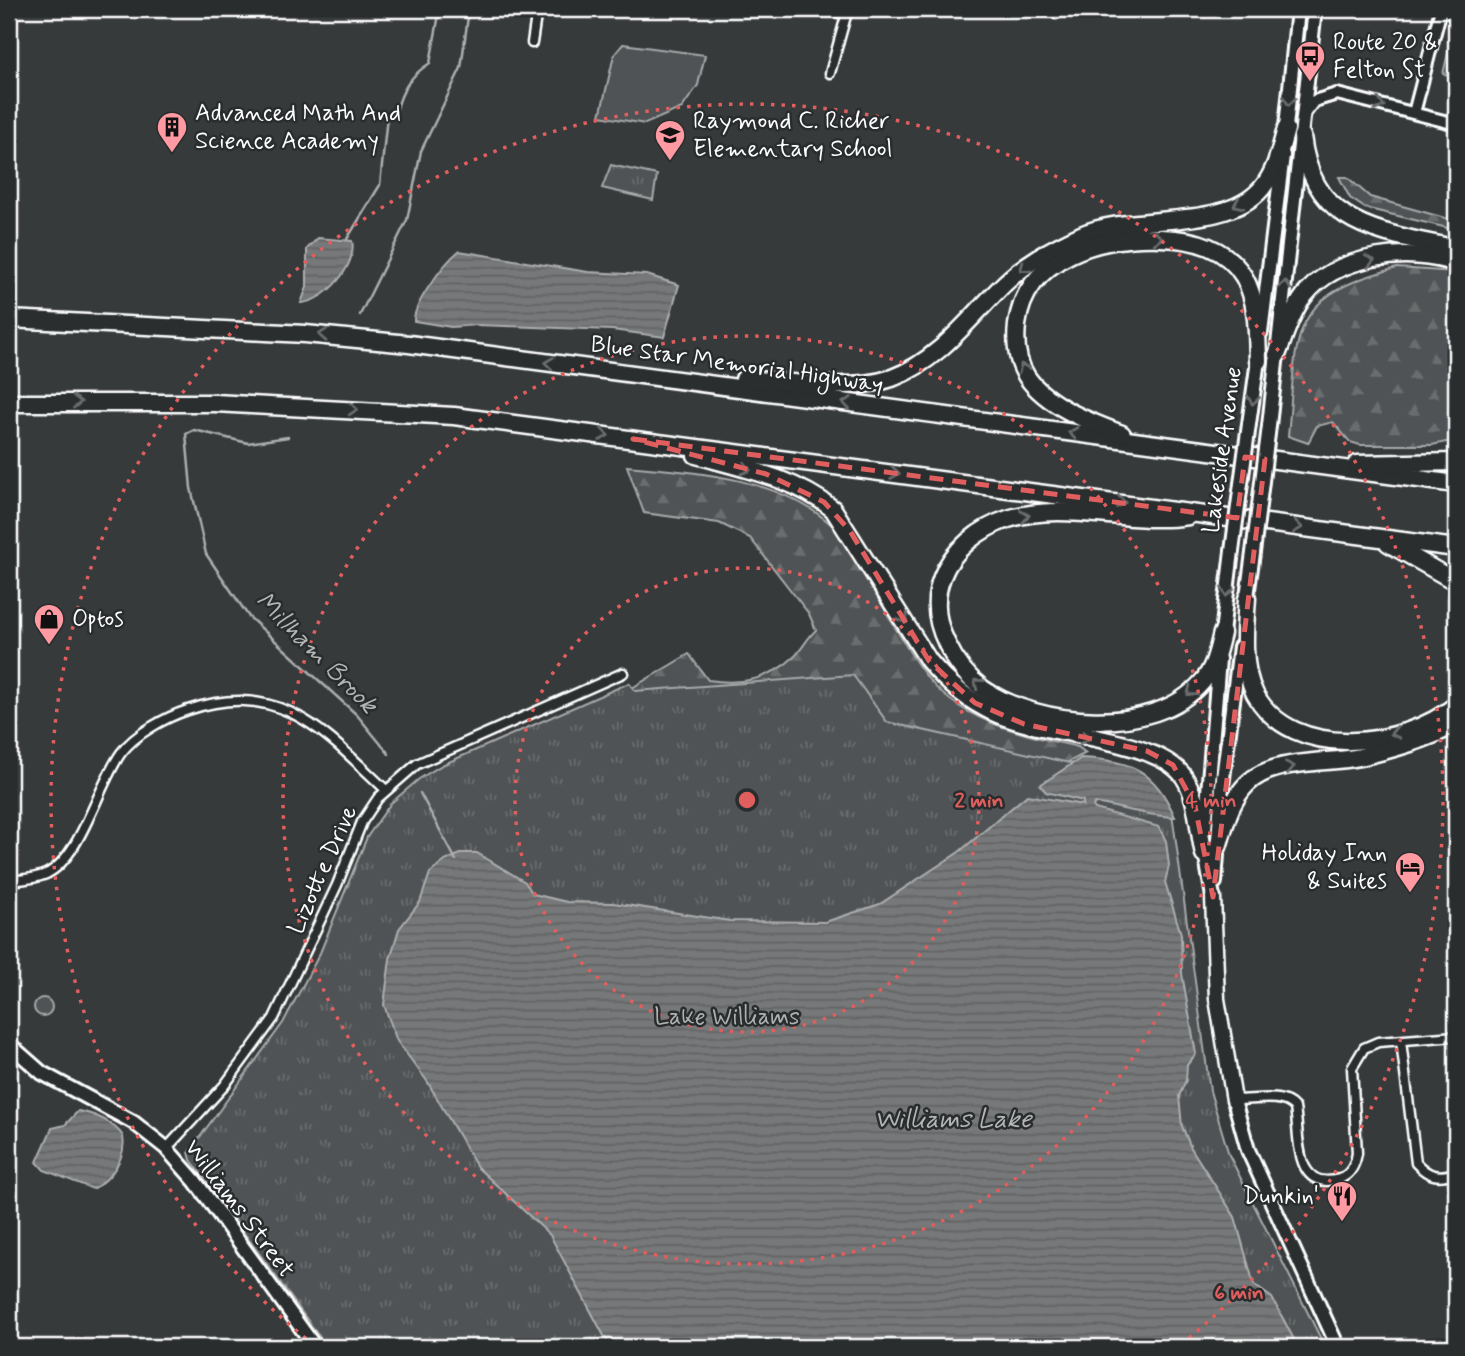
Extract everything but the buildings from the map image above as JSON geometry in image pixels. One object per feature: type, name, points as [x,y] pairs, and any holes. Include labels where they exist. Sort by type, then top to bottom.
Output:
[{"type":"highway","points":[[581,367],[837,383],[871,382],[893,377],[936,350],[1017,272],[1059,246],[1106,227],[1208,214],[1244,202],[1262,188],[1270,175],[1286,130]]},
{"type":"highway","points":[[1302,136],[1306,159],[1317,189],[1337,211],[1365,225],[1456,249]]},
{"type":"highway","points":[[1165,446],[1086,419],[1047,396],[1026,375],[1016,347],[1017,322],[1026,295],[1042,273],[1074,252],[1110,241],[1147,237],[1202,243],[1219,251],[1244,277],[1253,299],[1258,360]]},
{"type":"highway","points":[[1277,355],[1305,294],[1339,270],[1398,256],[1429,256],[1456,263]]},
{"type":"highway","name":"Blue Star Memorial Highway","points":[[9,319],[349,337],[1456,484]]},
{"type":"highway","points":[[9,403],[188,403],[392,411],[633,439],[1456,548]]},
{"type":"highway","points":[[633,439],[766,474],[824,502],[844,523],[942,677],[975,703],[1009,719],[1161,757],[1173,765],[1188,783],[1211,850]]},
{"type":"highway","points":[[1286,462],[1456,462]]},
{"type":"highway","points":[[1206,514],[1163,520],[1038,513],[1005,520],[973,537],[950,561],[938,589],[937,611],[950,650],[982,688],[1032,710],[1084,720],[1136,717],[1186,696],[1207,676],[1222,634]]},
{"type":"highway","points":[[1380,538],[1456,582]]},
{"type":"highway","points":[[1247,598],[1246,647],[1252,685],[1266,709],[1298,733],[1340,739],[1389,735],[1425,725],[1456,705]]},
{"type":"highway","points":[[1211,850],[1234,801],[1255,778],[1293,766],[1349,759],[1405,745],[1456,724]]},
{"type":"highway","name":"Lakeside Avenue","points":[[1213,897],[1217,999],[1234,1100]]},
{"type":"main road","name":"Lakeside Avenue","points":[[1213,897],[1206,785],[1232,551],[1286,130],[1298,9]]},
{"type":"main road","name":"Lakeside Avenue","points":[[1211,850],[1269,426],[1315,9]]},
{"type":"main road","name":"Williams Street","points":[[9,1044],[42,1073],[133,1122],[166,1149],[195,1181],[315,1347]]},
{"type":"main road","name":"Lakeside Avenue","points":[[1234,1100],[1248,1150],[1338,1347]]},
{"type":"street","points":[[531,43],[537,9]]},
{"type":"street","points":[[820,9],[848,12],[830,73]]},
{"type":"street","points":[[1414,113],[1441,9]]},
{"type":"street","points":[[1304,114],[1314,101],[1337,94],[1456,124]]},
{"type":"street","name":"Lizotte Drive","points":[[166,1149],[224,1086],[274,1017],[328,906],[362,822],[386,790],[417,764],[624,673]]},
{"type":"street","points":[[9,881],[46,874],[60,864],[72,849],[108,774],[123,750],[149,729],[179,713],[205,704],[250,700],[276,705],[297,713],[322,729],[386,790]]},
{"type":"street","points":[[1234,1100],[1281,1098],[1290,1101],[1295,1108],[1299,1159],[1315,1179],[1330,1181],[1343,1177],[1354,1167],[1357,1153],[1352,1068],[1364,1048],[1401,1041],[1456,1036]]},
{"type":"street","points":[[1401,1041],[1416,1163],[1426,1173],[1439,1178],[1456,1173]]},
{"type":"highlighted area","points":[[633,439],[1237,518],[1245,457],[1265,459],[1213,897],[1195,806],[1173,765],[1147,751],[1024,724],[975,703],[929,661],[850,531],[824,502],[766,474]]},
{"type":"green space","points":[[1456,19],[1456,77],[1443,74]]},
{"type":"green space","points":[[623,44],[705,55],[698,85],[682,108],[645,124],[600,116],[614,55]]},
{"type":"green space","points":[[611,165],[657,175],[653,200],[602,188]]},
{"type":"green space","points":[[1339,177],[1347,177],[1370,197],[1456,221],[1456,230],[1365,208],[1350,198]]},
{"type":"green space","points":[[1397,268],[1456,272],[1456,440],[1432,445],[1360,445],[1350,442],[1333,422],[1317,426],[1308,443],[1288,436],[1297,346],[1304,325],[1315,307],[1334,292],[1360,279]]},
{"type":"green space","points":[[627,466],[736,480],[788,497],[812,510],[833,526],[845,541],[910,653],[937,689],[954,703],[993,723],[1078,747],[1086,753],[1057,768],[622,694],[689,654],[708,680],[732,682],[754,679],[776,671],[785,664],[816,630],[809,614],[750,538],[719,523],[644,513]]},
{"type":"green space","name":"Williams Lake","points":[[853,675],[887,722],[1132,777],[1172,813],[1210,1091],[1229,1155],[1325,1347],[327,1347],[191,1160],[189,1152],[283,1023],[320,953],[367,837],[391,803],[419,779],[442,765],[629,683],[635,691]]},
{"type":"green space","points":[[43,998],[49,1001],[52,1007],[49,1013],[43,1016],[37,1013],[34,1007],[37,1001]]},
{"type":"water","points":[[318,238],[352,241],[353,251],[338,281],[320,296],[301,303],[307,287],[307,249]]},
{"type":"water","points":[[459,251],[588,272],[647,275],[679,285],[664,337],[612,330],[477,325],[451,327],[414,321],[419,304],[431,284]]},
{"type":"water","name":"Williams Lake","points":[[1081,758],[1114,761],[1139,771],[1159,788],[1175,817],[1095,803],[1093,806],[1095,809],[1159,827],[1166,841],[1169,866],[1165,882],[1181,934],[1182,974],[1196,1054],[1187,1065],[1186,1080],[1179,1096],[1182,1126],[1191,1148],[1235,1217],[1254,1285],[1272,1298],[1298,1347],[610,1347],[550,1235],[477,1167],[427,1081],[397,1041],[384,1005],[390,959],[399,929],[420,902],[430,873],[445,861],[462,853],[477,853],[525,882],[533,894],[567,902],[613,903],[730,921],[825,922],[880,904],[959,852],[1027,795],[1083,805],[1083,801],[1046,792],[1040,785]]},
{"type":"water","points":[[78,1111],[103,1119],[123,1136],[123,1152],[116,1167],[93,1189],[44,1170],[37,1162],[52,1128],[65,1125]]},
{"type":"waterway","points":[[347,239],[380,185],[387,116],[396,112],[408,84],[430,63],[440,9]]},
{"type":"waterway","name":"Millham Brook","points":[[360,315],[407,220],[421,151],[461,68],[469,9]]},
{"type":"waterway","name":"Millham Brook","points":[[288,437],[248,443],[194,430],[186,434],[191,488],[206,554],[249,617],[357,715],[389,754]]},
{"type":"waterway","name":"Millham Brook","points":[[420,793],[456,860]]},
{"type":"place","name":"Route 20 & Felton St","points":[[1310,83]]},
{"type":"place","name":"Advanced Math And Science Academy","points":[[172,154]]},
{"type":"place","name":"Raymond C. Richer Elementary School","points":[[670,162]]},
{"type":"place","name":"Optos","points":[[49,646]]},
{"type":"place","name":"Holiday Inn & Suites","points":[[1410,894]]},
{"type":"place","name":"Dunkin'","points":[[1342,1223]]},
{"type":"park label","name":"Lake Williams","points":[[727,1017]]}]
